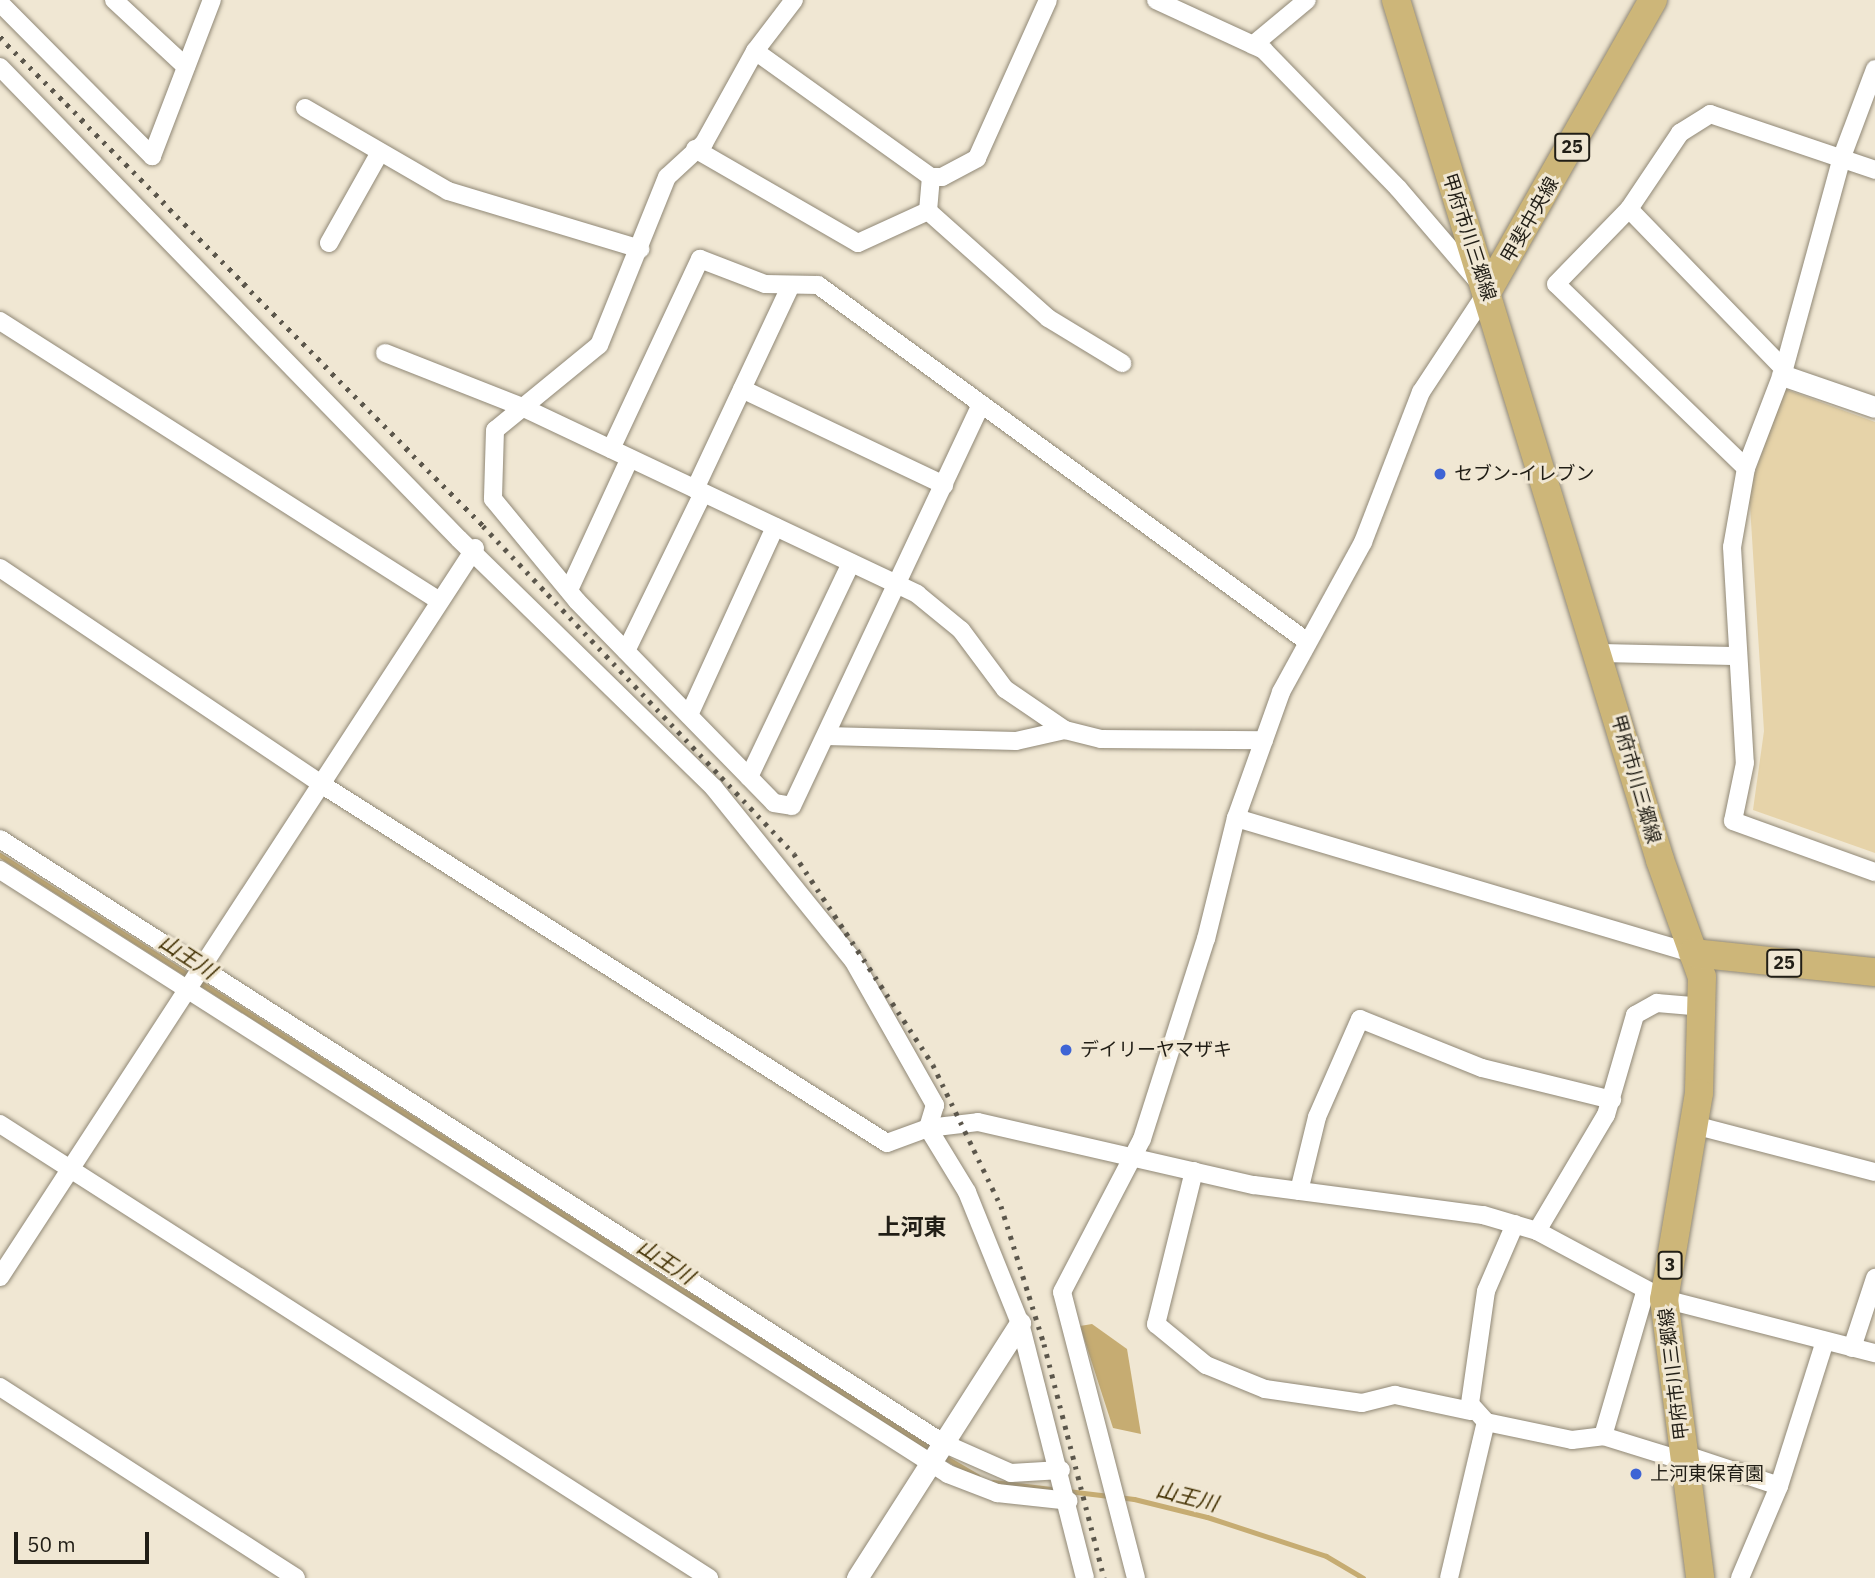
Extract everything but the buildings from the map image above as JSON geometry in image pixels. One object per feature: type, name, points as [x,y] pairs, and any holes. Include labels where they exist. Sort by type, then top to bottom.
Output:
[{"type":"main road","name":"甲府市川三郷線","points":[[1396,0],[1693,953],[1704,1007],[1694,1125],[1655,1295],[1684,1458],[1700,1578]]},
{"type":"main road","name":"甲斐中央線","points":[[1487,292],[1653,0]]},
{"type":"main road","name":"25","points":[[1693,953],[1875,972]]},
{"type":"street","points":[[114,0],[186,67]]},
{"type":"street","points":[[0,3],[152,156],[212,0]]},
{"type":"street","points":[[794,0],[755,51],[695,149],[667,177],[600,345],[495,430],[492,499],[569,590],[774,803],[792,806],[981,404]]},
{"type":"street","points":[[931,177],[977,158],[1048,0]]},
{"type":"street","points":[[1136,1578],[1115,1485],[1062,1292],[1134,1156],[1206,939],[1236,818],[1305,640],[1363,542],[1421,392],[1487,292],[1398,188],[1254,45],[1156,0]]},
{"type":"street","points":[[1254,45],[1307,0]]},
{"type":"street","points":[[755,51],[931,177]]},
{"type":"street","points":[[0,67],[713,788],[781,867],[853,960],[935,1105],[928,1128],[967,1192],[1020,1323],[1065,1487],[1085,1578]]},
{"type":"street","points":[[1875,69],[1842,156],[1783,372],[1746,468],[1732,547],[1734,656],[1745,764],[1733,821],[1875,872]]},
{"type":"street","points":[[305,108],[448,191],[640,250]]},
{"type":"street","points":[[1746,468],[1556,285],[1629,209],[1680,134],[1710,114],[1842,156],[1875,170]]},
{"type":"street","points":[[695,149],[858,243],[928,211]]},
{"type":"street","points":[[329,243],[380,152]]},
{"type":"street","points":[[928,211],[931,177]]},
{"type":"street","points":[[1629,209],[1783,372],[1875,407]]},
{"type":"street","points":[[928,211],[1038,311],[1122,363]]},
{"type":"street","points":[[611,449],[700,259],[765,284],[818,285],[1305,640]]},
{"type":"street","points":[[626,651],[791,285]]},
{"type":"street","points":[[0,321],[438,600]]},
{"type":"street","points":[[385,352],[522,407],[898,585],[939,608],[1005,689],[1065,730],[1101,739],[1264,740]]},
{"type":"street","points":[[742,389],[944,485]]},
{"type":"street","points":[[569,590],[630,458]]},
{"type":"street","points":[[689,715],[775,527]]},
{"type":"street","points":[[0,1277],[438,600],[475,548]]},
{"type":"street","points":[[749,777],[851,563]]},
{"type":"street","points":[[0,568],[321,783],[875,1138],[887,1143],[928,1128],[978,1122],[1194,1171],[1299,1191],[1514,1224],[1537,1231],[1655,1295],[1875,1353]]},
{"type":"street","points":[[1600,653],[1734,656]]},
{"type":"street","points":[[826,736],[1016,741],[1065,730]]},
{"type":"street","points":[[1236,818],[1635,931],[1693,953]]},
{"type":"street","points":[[0,839],[193,977],[931,1461],[997,1493],[1065,1487]]},
{"type":"street","points":[[0,870],[193,977],[943,1443],[1011,1473],[1065,1487]]},
{"type":"street","points":[[1537,1231],[1612,1100],[1642,1007],[1704,1007]]},
{"type":"street","points":[[1299,1191],[1317,1117],[1360,1019],[1482,1068],[1612,1100]]},
{"type":"street","points":[[0,1124],[709,1578]]},
{"type":"street","points":[[1694,1125],[1875,1172]]},
{"type":"street","points":[[1194,1171],[1156,1324],[1206,1365],[1265,1389],[1362,1403],[1395,1395],[1471,1410],[1486,1422],[1573,1440],[1603,1436],[1779,1486]]},
{"type":"street","points":[[1471,1410],[1486,1291],[1514,1224]]},
{"type":"street","points":[[1852,1348],[1875,1278]]},
{"type":"street","points":[[1603,1436],[1655,1295]]},
{"type":"street","points":[[857,1578],[1020,1323]]},
{"type":"street","points":[[1740,1578],[1779,1486],[1825,1341]]},
{"type":"street","points":[[0,1387],[296,1578]]},
{"type":"street","points":[[1449,1578],[1486,1422]]},
{"type":"shaded area","points":[[1785,389],[1875,422],[1875,853],[1753,810],[1764,731],[1749,489]]},
{"type":"shaded area","points":[[1092,1324],[1127,1349],[1141,1434],[1113,1428],[1080,1326]]},
{"type":"waterway","name":"山王川","points":[[0,855],[932,1450]]},
{"type":"waterway","name":"山王川","points":[[941,1455],[977,1476]]},
{"type":"waterway","name":"山王川","points":[[993,1482],[1134,1499],[1207,1517],[1326,1556],[1363,1578]]},
{"type":"railway","points":[[0,37],[483,526],[794,854],[933,1065],[1001,1206],[1044,1344],[1104,1578]]},
{"type":"place","name":"セブン-イレブン","points":[[1440,474]]},
{"type":"place","name":"デイリーヤマザキ","points":[[1066,1050]]},
{"type":"place","name":"上河東保育園","points":[[1636,1474]]},
{"type":"district","name":"上河東","points":[[912,1226]]}]
